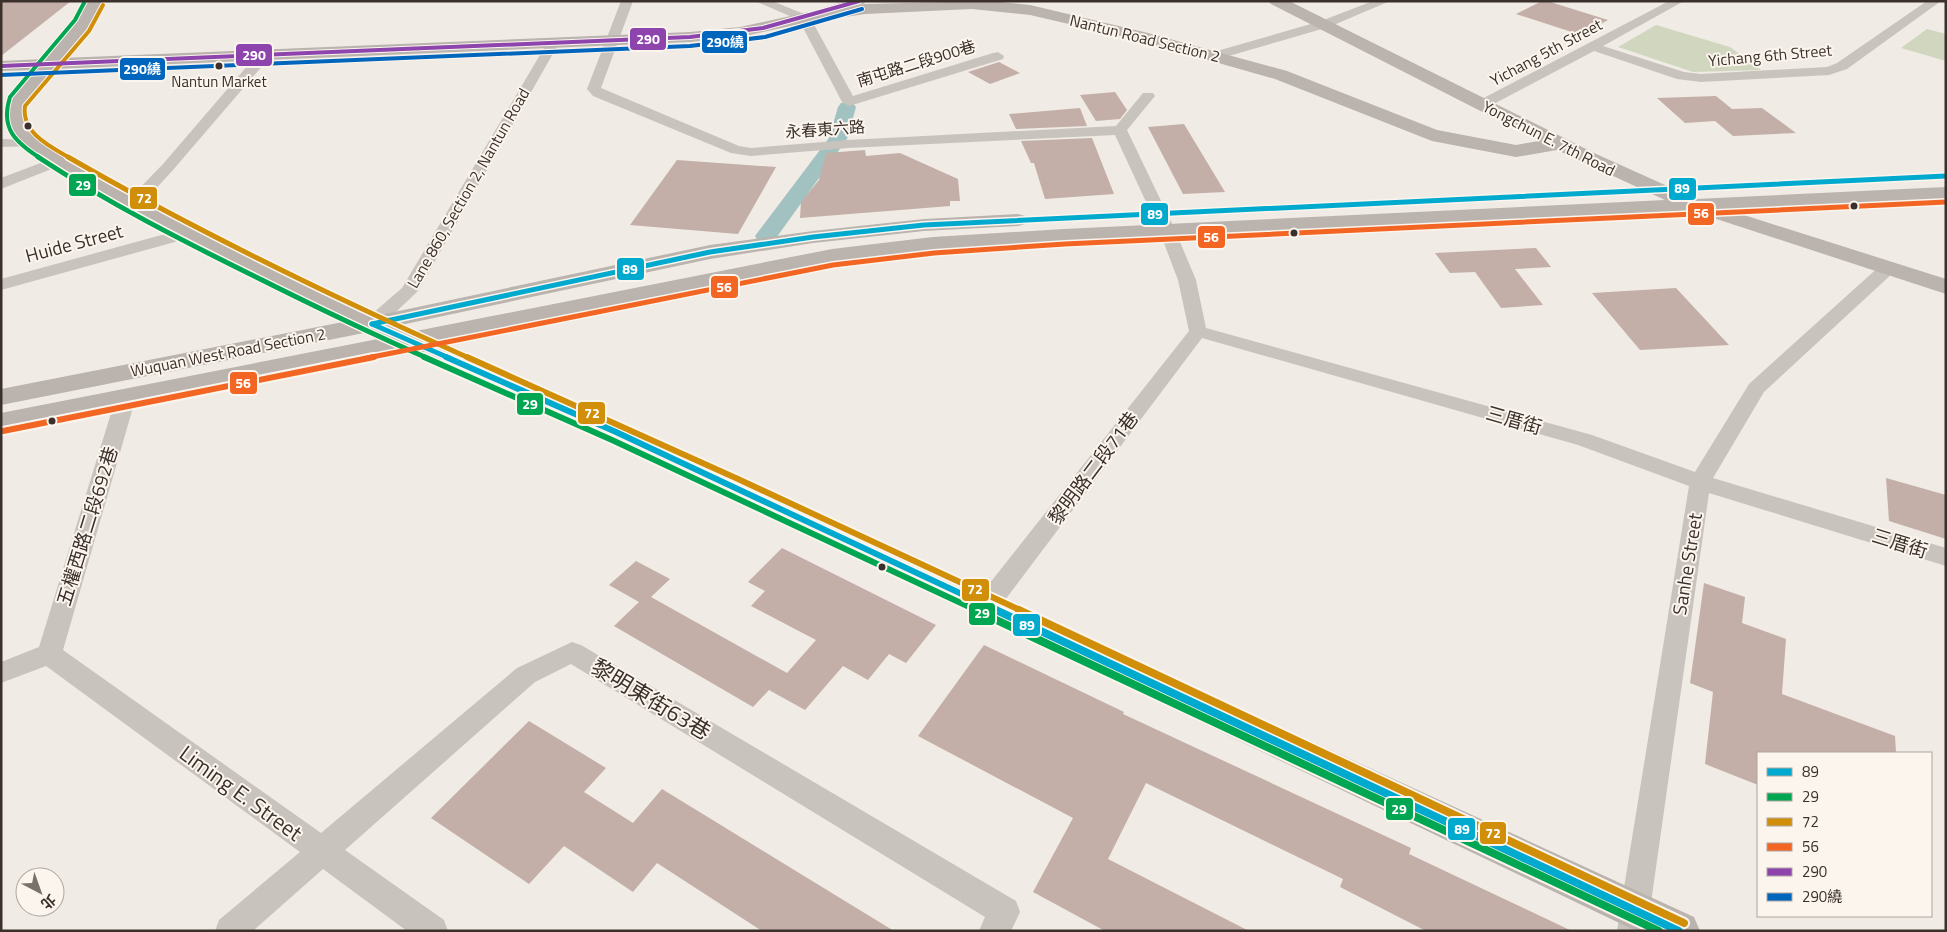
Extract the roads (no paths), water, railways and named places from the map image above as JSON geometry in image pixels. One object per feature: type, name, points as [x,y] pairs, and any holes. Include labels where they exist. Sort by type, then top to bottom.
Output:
[{"type":"main road","points":[[95,1],[82,25],[17,102],[14,112],[21,132],[32,143],[59,161],[187,233],[372,324],[616,432],[987,605],[1633,920],[1680,931]]},
{"type":"main road","name":"Yongchun E. 7th Road","points":[[1276,1],[1483,104],[1557,144],[1693,206],[1946,286]]},
{"type":"main road","name":"Nantun Road Section 2","points":[[1,66],[725,34],[763,28],[804,18],[865,9],[979,4],[1030,10],[1089,22],[1281,74],[1432,135],[1516,151],[1557,144]]},
{"type":"main road","name":"Wuquan West Road Section 2","points":[[1,422],[832,256],[933,244],[1163,222],[1658,191],[1946,176]]},
{"type":"main road","name":"Wuquan West Road Section 2","points":[[1,397],[372,324],[710,252],[813,237],[924,224],[1163,222],[1693,206],[1946,193]]},
{"type":"street","name":"永春東六路","points":[[627,1],[594,89],[598,93],[736,150],[751,152],[848,144],[1120,130]]},
{"type":"street","points":[[761,1],[804,18],[860,1]]},
{"type":"street","points":[[1215,56],[1325,24],[1384,1]]},
{"type":"street","name":"Yichang 5th Street","points":[[1483,104],[1678,1]]},
{"type":"street","name":"Yichang 6th Street","points":[[1592,46],[1682,76],[1701,78],[1829,70],[1842,66],[1935,1]]},
{"type":"street","name":"南屯路二段900巷","points":[[804,18],[849,102],[998,56]]},
{"type":"street","name":"Lane 860, Section 2, Nantun Road","points":[[372,324],[409,291],[553,43]]},
{"type":"street","points":[[134,203],[265,54]]},
{"type":"street","points":[[1148,96],[1120,130],[1163,222],[1186,280],[1198,331]]},
{"type":"street","points":[[1,143],[32,143]]},
{"type":"street","points":[[1,184],[59,161]]},
{"type":"street","name":"Huide Street","points":[[1,285],[187,233]]},
{"type":"street","name":"Sanhe Street","points":[[1633,920],[1700,482],[1756,388],[1888,268]]},
{"type":"street","name":"三厝街","points":[[1198,331],[1585,440],[1700,482],[1946,557]]},
{"type":"street","name":"黎明路二段71巷","points":[[987,605],[1198,331]]},
{"type":"street","name":"五權西路二段692巷","points":[[48,654],[126,397]]},
{"type":"street","name":"黎明東街63巷","points":[[322,852],[526,675],[572,652],[999,922]]},
{"type":"street","points":[[1,673],[48,654]]},
{"type":"street","name":"Liming E. Street","points":[[48,654],[433,931]]},
{"type":"street","points":[[230,931],[322,852]]},
{"type":"waterway","points":[[766,236],[838,139],[847,107]]},
{"type":"place","name":"Nantun Market","points":[[219,66]]}]
